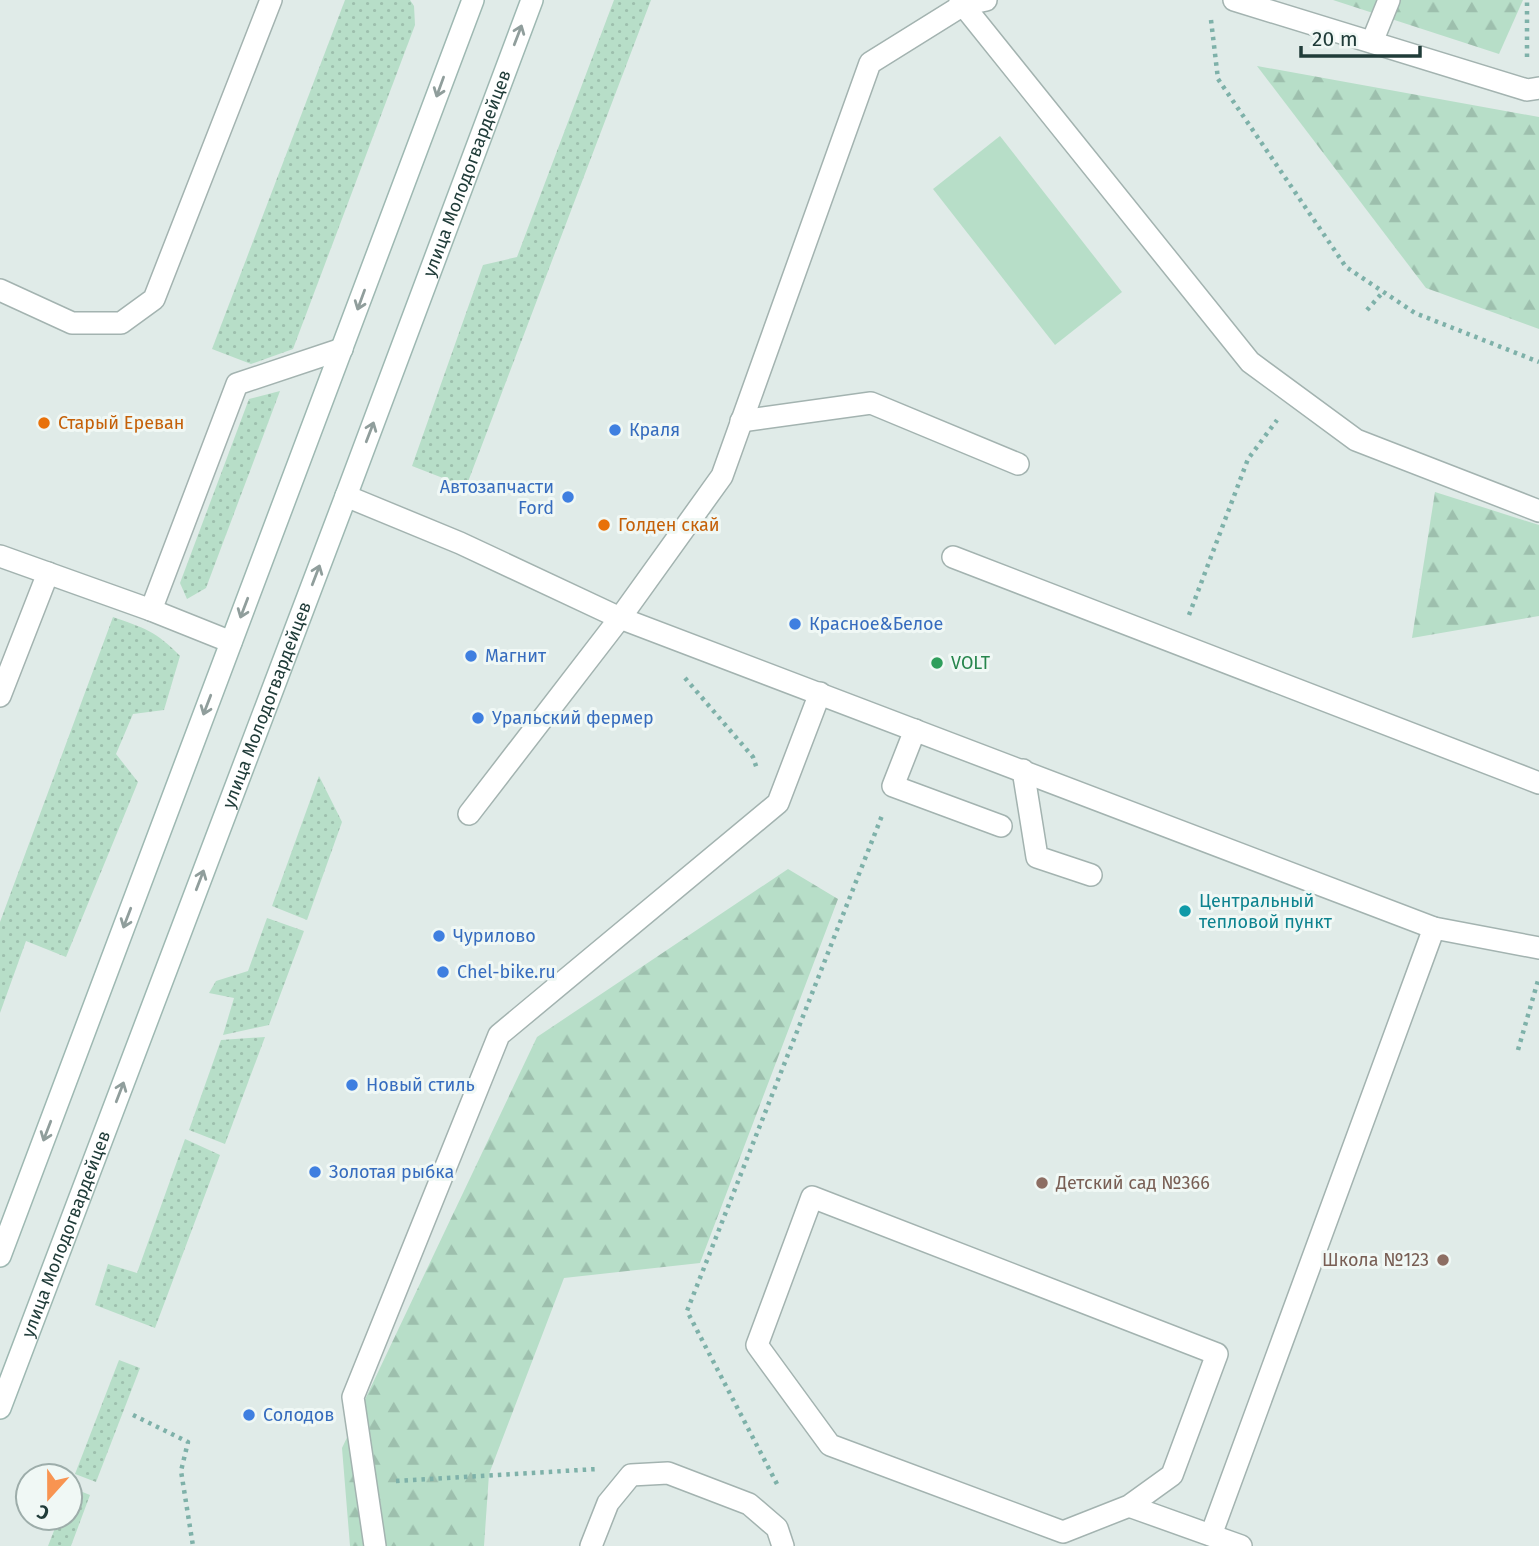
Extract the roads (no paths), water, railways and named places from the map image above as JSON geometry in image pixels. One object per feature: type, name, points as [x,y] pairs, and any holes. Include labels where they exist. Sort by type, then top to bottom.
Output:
[{"type":"main road","points":[[0,290],[72,323],[121,323],[154,299],[271,0]]},
{"type":"main road","points":[[0,1256],[473,0]]},
{"type":"main road","name":"улица Молодогвардейцев","points":[[0,1408],[532,0]]},
{"type":"main road","points":[[469,814],[620,618],[722,476],[870,63],[962,2],[986,0]]},
{"type":"main road","points":[[1234,0],[1533,89]]},
{"type":"main road","points":[[1372,42],[1389,0]]},
{"type":"main road","points":[[962,2],[1250,362],[1356,440],[1539,511]]},
{"type":"main road","points":[[151,610],[237,384],[342,349]]},
{"type":"main road","points":[[741,421],[871,403],[1018,464]]},
{"type":"main road","points":[[346,496],[460,543],[620,618],[1434,928],[1539,948]]},
{"type":"main road","points":[[0,556],[231,642]]},
{"type":"main road","points":[[953,557],[1539,783]]},
{"type":"main road","points":[[0,696],[48,573]]},
{"type":"main road","points":[[375,1546],[353,1396],[499,1035],[778,803],[820,693]]},
{"type":"main road","points":[[915,730],[893,786],[1001,826]]},
{"type":"main road","points":[[1023,770],[1037,856],[1091,875]]},
{"type":"main road","points":[[1211,1535],[1434,928]]},
{"type":"main road","points":[[1129,1506],[1172,1475],[1217,1354],[812,1197],[757,1345],[830,1445],[1063,1532],[1129,1506],[1241,1546]]},
{"type":"main road","points":[[591,1546],[608,1503],[631,1475],[668,1473],[749,1504],[777,1528],[783,1546]]},
{"type":"place","name":"Старый Ереван","points":[[44,423]]},
{"type":"place","name":"Краля","points":[[615,430]]},
{"type":"place","name":"Автозапчасти Ford","points":[[568,497]]},
{"type":"place","name":"Голден скай","points":[[604,525]]},
{"type":"place","name":"Красное&Белое","points":[[795,624]]},
{"type":"place","name":"Магнит","points":[[471,656]]},
{"type":"place","name":"VOLT","points":[[937,663]]},
{"type":"place","name":"Уральский фермер","points":[[478,718]]},
{"type":"place","name":"Центральный тепловой пункт","points":[[1185,911]]},
{"type":"place","name":"Чурилово","points":[[439,936]]},
{"type":"place","name":"Chel-bike.ru","points":[[443,972]]},
{"type":"place","name":"Новый стиль","points":[[352,1085]]},
{"type":"place","name":"Золотая рыбка","points":[[315,1172]]},
{"type":"place","name":"Детский сад №366","points":[[1042,1183]]},
{"type":"place","name":"Школа №123","points":[[1443,1260]]},
{"type":"place","name":"Солодов","points":[[249,1415]]}]
